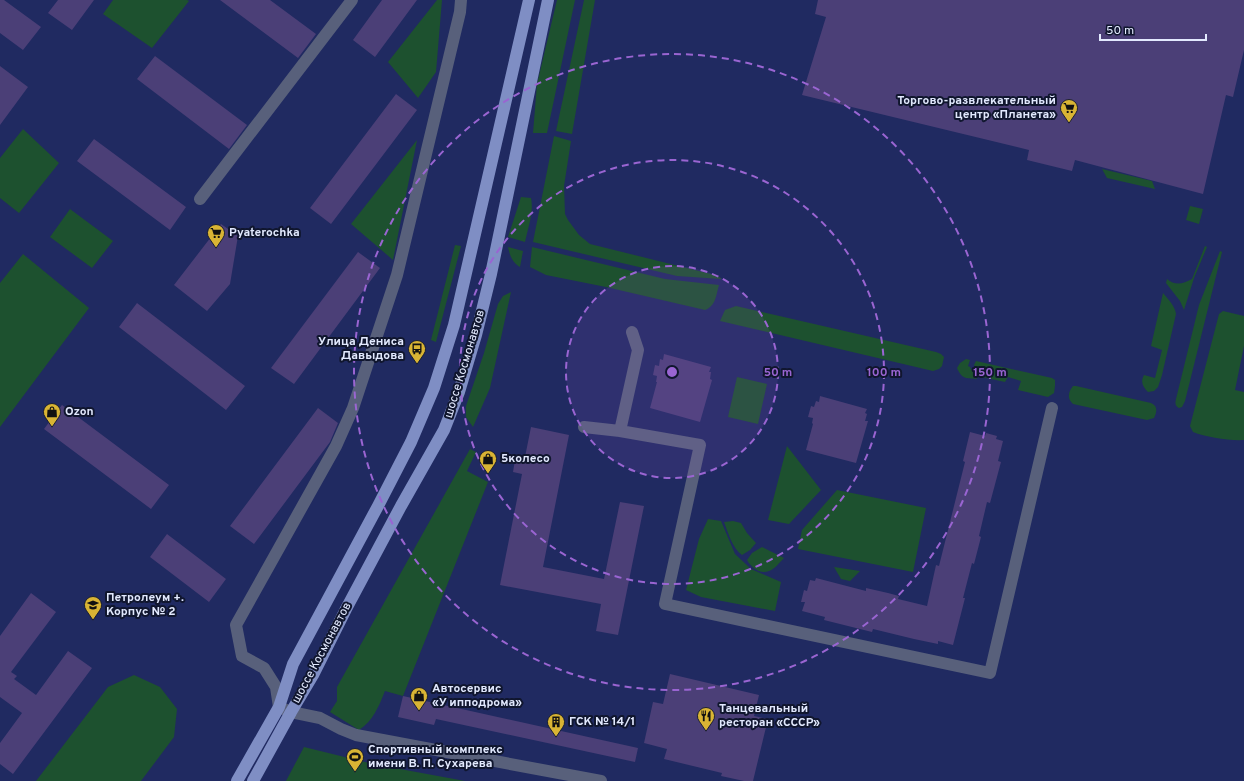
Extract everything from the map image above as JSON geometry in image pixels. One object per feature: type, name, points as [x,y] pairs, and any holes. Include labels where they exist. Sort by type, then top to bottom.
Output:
[{"type":"main road","name":"шоссе Космонавтов","points":[[237,781],[278,707],[293,664],[411,442],[434,388],[454,325],[529,0]]},
{"type":"main road","name":"шоссе Космонавтов","points":[[253,781],[291,712],[314,675],[350,602],[401,506],[444,430],[459,392],[476,336],[491,274],[548,0]]},
{"type":"street","points":[[200,198],[352,0]]},
{"type":"street","name":"шоссе Космонавтов","points":[[278,707],[276,687],[264,668],[242,656],[236,624],[336,446],[353,408],[397,275],[460,12],[461,0]]},
{"type":"street","points":[[620,431],[638,350],[632,332]]},
{"type":"street","points":[[584,428],[620,431],[700,445],[665,604],[990,673],[1052,408]]},
{"type":"street","points":[[278,707],[291,712],[320,718],[356,735],[601,781]]},
{"type":"green space","points":[[113,0],[189,1],[152,48],[103,14]]},
{"type":"green space","points":[[437,0],[442,0],[436,72],[418,98],[388,62]]},
{"type":"green space","points":[[557,0],[575,0],[547,133],[533,133],[537,84]]},
{"type":"green space","points":[[584,0],[595,0],[572,134],[556,131]]},
{"type":"green space","points":[[23,129],[59,163],[19,213],[0,198],[0,158]]},
{"type":"green space","points":[[554,136],[571,141],[564,186],[565,214],[579,235],[590,244],[715,275],[721,279],[677,276],[533,242]]},
{"type":"green space","points":[[417,140],[393,260],[351,224]]},
{"type":"green space","points":[[1102,169],[1152,181],[1155,189],[1107,178]]},
{"type":"green space","points":[[521,197],[531,198],[532,203],[525,242],[508,237]]},
{"type":"green space","points":[[1190,206],[1203,209],[1199,224],[1186,220]]},
{"type":"green space","points":[[70,209],[113,241],[92,268],[50,237]]},
{"type":"green space","points":[[455,245],[461,246],[436,342],[431,340]]},
{"type":"green space","points":[[1205,246],[1207,247],[1194,278],[1184,310],[1180,301],[1166,283],[1167,279],[1173,283],[1179,284],[1192,279]]},
{"type":"green space","points":[[508,247],[523,251],[520,267],[512,258]]},
{"type":"green space","points":[[532,247],[665,279],[719,285],[713,303],[705,310],[546,275],[530,267]]},
{"type":"green space","points":[[1220,251],[1222,252],[1185,401],[1182,407],[1179,408],[1175,403],[1199,305]]},
{"type":"green space","points":[[23,254],[89,308],[0,427],[0,283]]},
{"type":"green space","points":[[511,292],[490,388],[473,427],[466,417],[466,406],[484,353],[498,304],[503,296]]},
{"type":"green space","points":[[1163,293],[1173,305],[1176,314],[1158,387],[1154,391],[1148,392],[1142,380],[1144,375],[1155,378],[1162,350],[1151,346]]},
{"type":"green space","points":[[736,306],[936,352],[944,357],[942,366],[933,371],[720,321],[725,310]]},
{"type":"green space","points":[[1223,311],[1244,316],[1244,346],[1235,390],[1244,392],[1244,440],[1204,436],[1193,432],[1190,426],[1219,314]]},
{"type":"green space","points":[[966,359],[970,360],[968,366],[977,379],[964,377],[959,372],[957,368],[960,363]]},
{"type":"green space","points":[[976,361],[1052,378],[1055,380],[1054,393],[1048,397],[1018,390],[1021,381],[1008,377],[1005,382],[982,377],[974,365]]},
{"type":"green space","points":[[737,377],[767,384],[758,424],[728,417]]},
{"type":"green space","points":[[1073,386],[1151,403],[1156,407],[1155,416],[1154,418],[1147,420],[1073,404],[1069,395]]},
{"type":"green space","points":[[787,446],[821,490],[789,524],[768,520]]},
{"type":"green space","points":[[470,449],[476,452],[467,471],[488,482],[403,696],[385,691],[372,718],[359,730],[330,712],[337,701],[337,687]]},
{"type":"green space","points":[[837,490],[926,508],[913,572],[798,549],[802,530]]},
{"type":"green space","points":[[708,519],[721,521],[735,554],[751,569],[781,582],[775,611],[701,597],[686,590],[699,539]]},
{"type":"green space","points":[[733,521],[741,523],[756,543],[750,550],[742,555],[733,544],[724,522]]},
{"type":"green space","points":[[762,547],[784,558],[777,566],[766,572],[756,570],[747,560],[752,553]]},
{"type":"green space","points":[[834,567],[860,571],[850,581],[841,579]]},
{"type":"green space","points":[[134,675],[160,687],[177,709],[174,737],[141,781],[36,781],[108,687]]},
{"type":"green space","name":"Спортивный комплекс имени В. П. Сухарева","points":[[304,747],[373,764],[465,781],[286,781]]},
{"type":"building","points":[[0,0],[4,0],[41,27],[23,50],[0,33]]},
{"type":"building","points":[[58,0],[94,0],[72,30],[48,13]]},
{"type":"building","points":[[220,0],[270,0],[316,34],[298,58]]},
{"type":"building","points":[[382,0],[417,0],[375,57],[353,40]]},
{"type":"building","name":"Торгово-развлекательный центр «Планета»","points":[[818,0],[1244,0],[1244,50],[1233,97],[1226,95],[1203,194],[1075,160],[1072,171],[1027,160],[1029,150],[802,95],[826,17],[815,14]]},
{"type":"building","points":[[155,56],[247,125],[229,149],[137,79]]},
{"type":"building","points":[[0,66],[28,87],[0,125]]},
{"type":"building","points":[[396,94],[417,110],[331,224],[310,208]]},
{"type":"building","points":[[94,139],[186,207],[170,230],[77,161]]},
{"type":"building","points":[[221,224],[238,236],[230,284],[207,311],[174,285]]},
{"type":"building","points":[[358,252],[380,268],[294,384],[271,368]]},
{"type":"building","points":[[137,303],[245,386],[226,410],[119,327]]},
{"type":"building","points":[[664,354],[711,367],[709,372],[711,372],[710,379],[712,380],[700,422],[650,408],[657,382],[657,376],[653,375],[655,365],[659,366],[660,359],[663,360]]},
{"type":"building","points":[[820,396],[867,409],[865,413],[867,414],[865,421],[868,421],[856,463],[806,450],[813,424],[813,418],[808,417],[811,406],[814,407],[816,401],[819,402]]},
{"type":"building","points":[[62,405],[169,485],[151,509],[44,429]]},
{"type":"building","points":[[318,408],[338,423],[330,442],[254,544],[230,526]]},
{"type":"building","points":[[531,427],[569,435],[543,567],[604,579],[620,502],[644,506],[618,635],[596,631],[601,604],[500,585],[522,474],[513,472],[515,460],[524,462]]},
{"type":"building","points":[[970,432],[985,436],[986,433],[997,436],[996,439],[1003,441],[998,461],[1001,462],[990,503],[987,502],[979,536],[981,537],[974,564],[972,563],[953,645],[938,641],[938,644],[873,629],[872,632],[824,620],[825,617],[802,611],[805,602],[801,602],[804,590],[807,591],[810,580],[815,581],[816,578],[866,591],[866,588],[888,593],[899,596],[898,599],[927,606],[936,565],[939,566],[965,462],[963,461]]},
{"type":"building","points":[[167,534],[226,579],[209,602],[150,557]]},
{"type":"building","points":[[31,593],[56,612],[11,672],[17,676],[14,679],[36,695],[68,651],[92,668],[13,774],[0,764],[0,743],[22,713],[0,697],[0,636]]},
{"type":"building","name":"Танцевальный ресторан «СССР»","points":[[670,674],[759,695],[754,716],[768,719],[753,781],[744,781],[721,776],[722,773],[664,759],[667,749],[644,743],[653,702],[663,704]]},
{"type":"building","name":"ГСК № 14/1","points":[[403,696],[638,748],[635,762],[436,719],[434,725],[398,717]]},
{"type":"place","name":"Торгово-развлекательный центр «Планета»","points":[[1069,123]]},
{"type":"place","name":"Pyaterochka","points":[[216,248]]},
{"type":"place","name":"Улица Дениса Давыдова","points":[[417,364]]},
{"type":"place","name":"Ozon","points":[[52,427]]},
{"type":"place","name":"5колесо","points":[[488,474]]},
{"type":"place","name":"Петролеум +. Корпус № 2","points":[[93,620]]},
{"type":"place","name":"Автосервис «У ипподрома»","points":[[419,711]]},
{"type":"place","name":"Танцевальный ресторан «СССР»","points":[[706,731]]},
{"type":"place","name":"ГСК № 14/1","points":[[556,737]]},
{"type":"place","name":"Спортивный комплекс имени В. П. Сухарева","points":[[355,772]]}]
